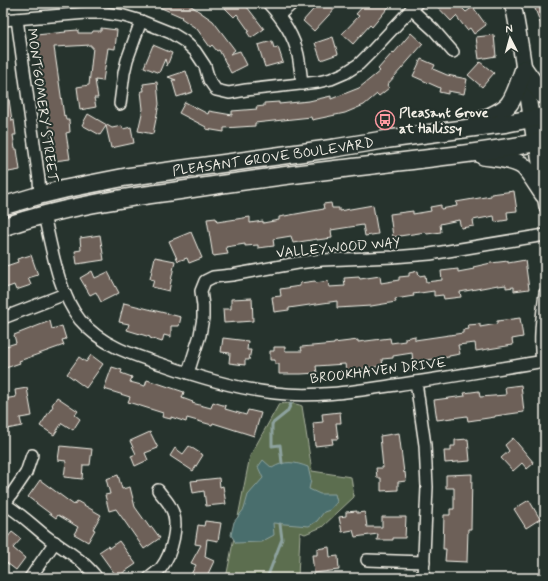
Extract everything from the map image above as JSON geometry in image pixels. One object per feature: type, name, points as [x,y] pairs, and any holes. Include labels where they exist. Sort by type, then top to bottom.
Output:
[{"type":"main road","points":[[524,69],[545,96]]},
{"type":"main road","points":[[463,129],[510,104],[524,69]]},
{"type":"main road","name":"PLEASANT GROVE BOULEVARD","points":[[3,206],[40,195],[126,177],[317,151],[389,139],[508,123],[538,117]]},
{"type":"main road","name":"PLEASANT GROVE BOULEVARD","points":[[3,227],[44,215],[129,197],[467,153],[540,142]]},
{"type":"main road","points":[[467,153],[513,161],[520,164],[525,168],[545,197]]},
{"type":"main road","points":[[3,217],[28,209],[35,205],[40,195]]},
{"type":"street","points":[[268,3],[279,15],[295,44],[300,64],[302,84]]},
{"type":"street","points":[[279,15],[293,3]]},
{"type":"street","points":[[512,3],[522,48],[524,69],[538,117],[545,197]]},
{"type":"street","points":[[3,20],[87,13],[105,13],[141,21],[171,33],[184,41],[195,51],[205,66],[209,80],[216,90],[229,93],[318,82],[331,79],[345,73],[359,64],[414,6],[453,52]]},
{"type":"street","name":"MONTGOMERY STREET","points":[[17,19],[40,195]]},
{"type":"street","points":[[120,104],[127,60],[141,21]]},
{"type":"street","name":"BROOKHAVEN DRIVE","points":[[44,215],[65,294],[72,308],[90,331],[112,346],[130,354],[188,373],[242,388],[276,393],[305,395],[332,394],[544,362]]},
{"type":"street","name":"VALLEYWOOD WAY","points":[[188,373],[200,335],[203,318],[201,291],[204,281],[213,277],[322,260],[430,254],[545,236]]},
{"type":"street","points":[[544,362],[540,350],[540,336],[545,293]]},
{"type":"street","points":[[3,318],[65,294]]},
{"type":"street","points":[[416,382],[425,445],[426,487],[423,578]]},
{"type":"street","points":[[32,455],[26,473],[4,504],[78,558],[93,572],[97,578]]},
{"type":"street","points":[[149,578],[161,567],[166,559],[175,534],[175,520],[172,508],[158,490]]},
{"type":"street","points":[[30,578],[55,542]]},
{"type":"street","points":[[367,560],[424,562]]},
{"type":"green space","points":[[279,404],[297,404],[302,406],[312,471],[351,477],[354,497],[322,527],[305,534],[300,532],[298,578],[226,578],[250,456]]},
{"type":"water","points":[[263,460],[272,468],[286,463],[299,464],[308,467],[311,480],[309,489],[320,494],[335,494],[337,502],[330,510],[324,512],[317,521],[309,526],[273,523],[274,535],[261,542],[236,543],[231,535],[234,522],[244,509],[248,495],[263,478],[258,467]]},
{"type":"building","points":[[150,3],[187,3],[213,21],[235,50],[230,54],[240,51],[247,65],[231,73],[219,50],[217,51],[212,45],[210,47],[197,29],[181,18],[182,17]]},
{"type":"building","points":[[220,3],[244,3],[264,29],[251,38],[247,32],[249,31],[237,14],[234,17]]},
{"type":"building","points":[[319,3],[340,3],[314,31],[303,21]]},
{"type":"building","points":[[366,3],[392,3],[372,27],[370,25],[353,44],[342,34],[359,16],[356,14]]},
{"type":"building","points":[[434,3],[457,3],[466,12],[473,7],[486,25],[474,34],[470,28],[467,30],[456,16],[451,21]]},
{"type":"building","points":[[545,3],[544,33],[534,6]]},
{"type":"building","points":[[101,28],[117,30],[115,49],[108,48],[103,81],[95,80],[98,98],[94,98],[96,107],[80,110],[77,87],[89,85],[93,47],[91,47],[91,45],[54,47],[64,116],[65,115],[66,120],[69,120],[70,132],[66,133],[70,159],[54,161],[47,110],[43,110],[41,95],[43,95],[36,35],[78,30],[78,33],[92,33],[93,31],[101,31]]},
{"type":"building","points":[[411,33],[423,44],[387,85],[389,88],[379,96],[377,94],[364,105],[345,113],[312,120],[311,117],[255,123],[255,126],[224,128],[224,132],[206,129],[206,127],[179,113],[185,102],[208,114],[209,111],[232,115],[232,111],[257,109],[256,107],[264,106],[264,103],[279,102],[279,104],[309,101],[331,96],[331,99],[359,88],[380,71],[378,69]]},
{"type":"building","points":[[494,35],[496,56],[479,59],[476,37]]},
{"type":"building","points":[[333,37],[338,54],[321,60],[315,43]]},
{"type":"building","points":[[272,41],[274,48],[278,47],[283,62],[265,67],[258,45]]},
{"type":"building","points":[[153,45],[172,53],[167,66],[165,59],[159,73],[144,67]]},
{"type":"building","points":[[421,59],[435,65],[433,69],[447,75],[467,79],[464,94],[448,91],[448,94],[439,92],[440,88],[413,76]]},
{"type":"building","points":[[480,62],[494,73],[482,87],[468,75]]},
{"type":"building","points":[[186,71],[193,92],[177,97],[172,80],[176,80],[168,77]]},
{"type":"building","points":[[157,82],[159,104],[153,134],[138,131],[143,109],[141,91],[144,91],[143,84]]},
{"type":"building","points":[[3,92],[8,92],[12,121],[14,120],[16,135],[13,135],[15,149],[17,149],[20,170],[3,173]]},
{"type":"building","points":[[88,114],[112,128],[122,126],[123,129],[131,127],[134,143],[111,148],[106,126],[100,135],[82,125]]},
{"type":"building","points":[[514,191],[517,211],[507,212],[508,220],[495,222],[494,216],[473,220],[474,226],[461,228],[459,220],[440,224],[441,232],[427,234],[426,232],[393,237],[390,214],[413,211],[413,214],[431,211],[430,207],[441,205],[441,209],[457,206],[456,202],[491,196],[491,194]]},
{"type":"building","points":[[331,203],[332,208],[339,208],[339,211],[373,205],[378,234],[365,236],[363,225],[331,230],[332,238],[293,243],[291,236],[273,239],[274,246],[258,248],[258,245],[245,246],[245,244],[226,247],[228,254],[213,256],[207,219],[216,218],[217,222],[250,217],[250,223],[263,221],[263,223],[279,220],[279,217],[324,209],[323,204]]},
{"type":"building","points":[[191,232],[202,258],[189,263],[187,258],[178,261],[169,241]]},
{"type":"building","points":[[100,235],[104,260],[77,264],[75,251],[81,250],[80,238]]},
{"type":"building","points":[[31,255],[38,275],[28,278],[31,285],[16,290],[14,285],[3,289],[3,267],[18,262],[17,259]]},
{"type":"building","points":[[155,257],[175,261],[169,291],[152,287],[154,280],[150,279]]},
{"type":"building","points":[[525,260],[529,289],[514,291],[514,287],[506,288],[506,285],[498,285],[460,292],[461,297],[444,299],[443,295],[434,296],[434,291],[413,294],[414,296],[395,299],[396,302],[371,306],[337,308],[337,301],[289,308],[289,310],[274,312],[272,297],[281,296],[280,289],[300,286],[300,283],[328,281],[329,287],[345,286],[344,278],[359,277],[360,279],[380,276],[381,283],[399,280],[399,277],[409,276],[409,273],[418,271],[419,276],[425,275],[426,282],[442,280],[441,271],[458,269],[458,272],[474,269],[473,267],[491,263],[508,261],[508,263]]},
{"type":"building","points":[[92,271],[95,278],[108,272],[119,293],[101,302],[96,292],[90,295],[80,278]]},
{"type":"building","points":[[252,298],[253,321],[224,323],[223,309],[231,309],[231,299]]},
{"type":"building","points":[[124,303],[181,317],[179,326],[171,326],[171,337],[164,335],[162,342],[127,330],[129,324],[119,322]]},
{"type":"building","points":[[520,318],[523,337],[512,339],[513,345],[476,351],[475,343],[458,345],[460,354],[449,357],[413,362],[412,353],[382,359],[383,366],[346,371],[345,364],[316,366],[317,373],[301,374],[279,374],[279,364],[275,364],[275,360],[270,360],[270,351],[274,351],[274,347],[285,347],[285,351],[302,351],[301,347],[358,340],[358,342],[390,338],[391,343],[405,341],[405,338],[415,336],[415,340],[463,333],[463,330],[469,329],[468,325],[480,324],[480,327],[497,324],[497,321]]},
{"type":"building","points":[[50,321],[52,329],[62,326],[66,339],[62,340],[64,345],[19,361],[20,363],[3,369],[3,347],[16,343],[14,335]]},
{"type":"building","points":[[223,338],[248,341],[247,350],[251,350],[249,360],[245,360],[245,365],[229,363],[230,353],[221,352]]},
{"type":"building","points":[[91,355],[103,364],[86,388],[67,374],[79,357],[86,362]]},
{"type":"building","points":[[112,367],[122,370],[121,373],[132,377],[130,382],[145,386],[147,380],[184,392],[182,398],[193,402],[192,403],[211,408],[213,402],[226,406],[225,409],[246,415],[248,410],[261,413],[254,436],[213,423],[212,425],[187,418],[186,422],[171,417],[171,419],[162,417],[163,413],[128,402],[130,397],[104,389]]},
{"type":"building","points":[[521,385],[524,412],[468,421],[467,416],[437,420],[434,400],[465,396],[464,393],[479,391],[480,397],[506,395],[505,387]]},
{"type":"building","points":[[27,388],[32,416],[20,418],[22,426],[7,429],[3,399],[16,397],[15,390]]},
{"type":"building","points":[[57,397],[78,411],[75,415],[80,419],[73,430],[62,423],[54,435],[40,426]]},
{"type":"building","points":[[340,412],[341,423],[336,423],[338,439],[332,439],[333,444],[315,446],[313,423],[323,422],[322,414]]},
{"type":"building","points":[[150,432],[158,448],[145,453],[148,460],[135,466],[131,456],[136,454],[130,441]]},
{"type":"building","points":[[399,433],[406,481],[398,482],[398,490],[381,491],[381,478],[377,478],[376,468],[383,468],[380,436]]},
{"type":"building","points":[[513,438],[534,463],[527,469],[522,463],[513,471],[501,458],[509,451],[505,445]]},
{"type":"building","points":[[468,439],[470,461],[445,463],[444,451],[451,451],[451,446],[455,446],[455,440]]},
{"type":"building","points":[[60,446],[92,449],[90,465],[83,465],[82,479],[64,477],[66,461],[58,460]]},
{"type":"building","points":[[189,446],[203,455],[193,471],[170,456],[175,448],[183,454]]},
{"type":"building","points":[[472,474],[471,529],[468,529],[467,562],[445,561],[446,549],[443,549],[444,515],[450,515],[450,509],[454,509],[454,488],[446,488],[446,475]]},
{"type":"building","points":[[118,475],[122,489],[130,487],[135,507],[150,528],[152,527],[160,538],[144,549],[116,509],[109,511],[105,495],[110,494],[106,479]]},
{"type":"building","points":[[219,478],[220,487],[223,486],[226,504],[206,506],[204,491],[193,493],[191,481]]},
{"type":"building","points":[[40,480],[74,505],[77,501],[101,515],[88,542],[74,534],[78,527],[58,515],[56,518],[28,497]]},
{"type":"building","points":[[529,500],[540,519],[526,528],[514,509]]},
{"type":"building","points":[[357,511],[357,513],[365,512],[367,527],[382,527],[382,517],[406,517],[405,538],[377,540],[378,534],[355,537],[353,530],[342,532],[339,517],[346,516],[346,512]]},
{"type":"building","points":[[205,521],[221,523],[218,541],[207,539],[205,557],[214,561],[206,578],[189,578],[196,565],[191,563],[201,545],[195,544],[198,525],[204,526]]},
{"type":"building","points":[[12,532],[21,539],[13,548],[25,558],[16,570],[3,560],[3,543]]},
{"type":"building","points":[[119,541],[136,564],[117,577],[99,552],[108,546],[109,548]]},
{"type":"building","points":[[329,547],[330,557],[338,556],[339,570],[314,573],[312,555],[317,555],[317,549]]},
{"type":"waterway","points":[[282,463],[280,445],[272,446],[272,424],[287,412],[291,404]]},
{"type":"waterway","points":[[267,578],[282,539],[280,524]]},
{"type":"place","name":"Pleasant Grove at Hallissy","points":[[385,120]]}]
